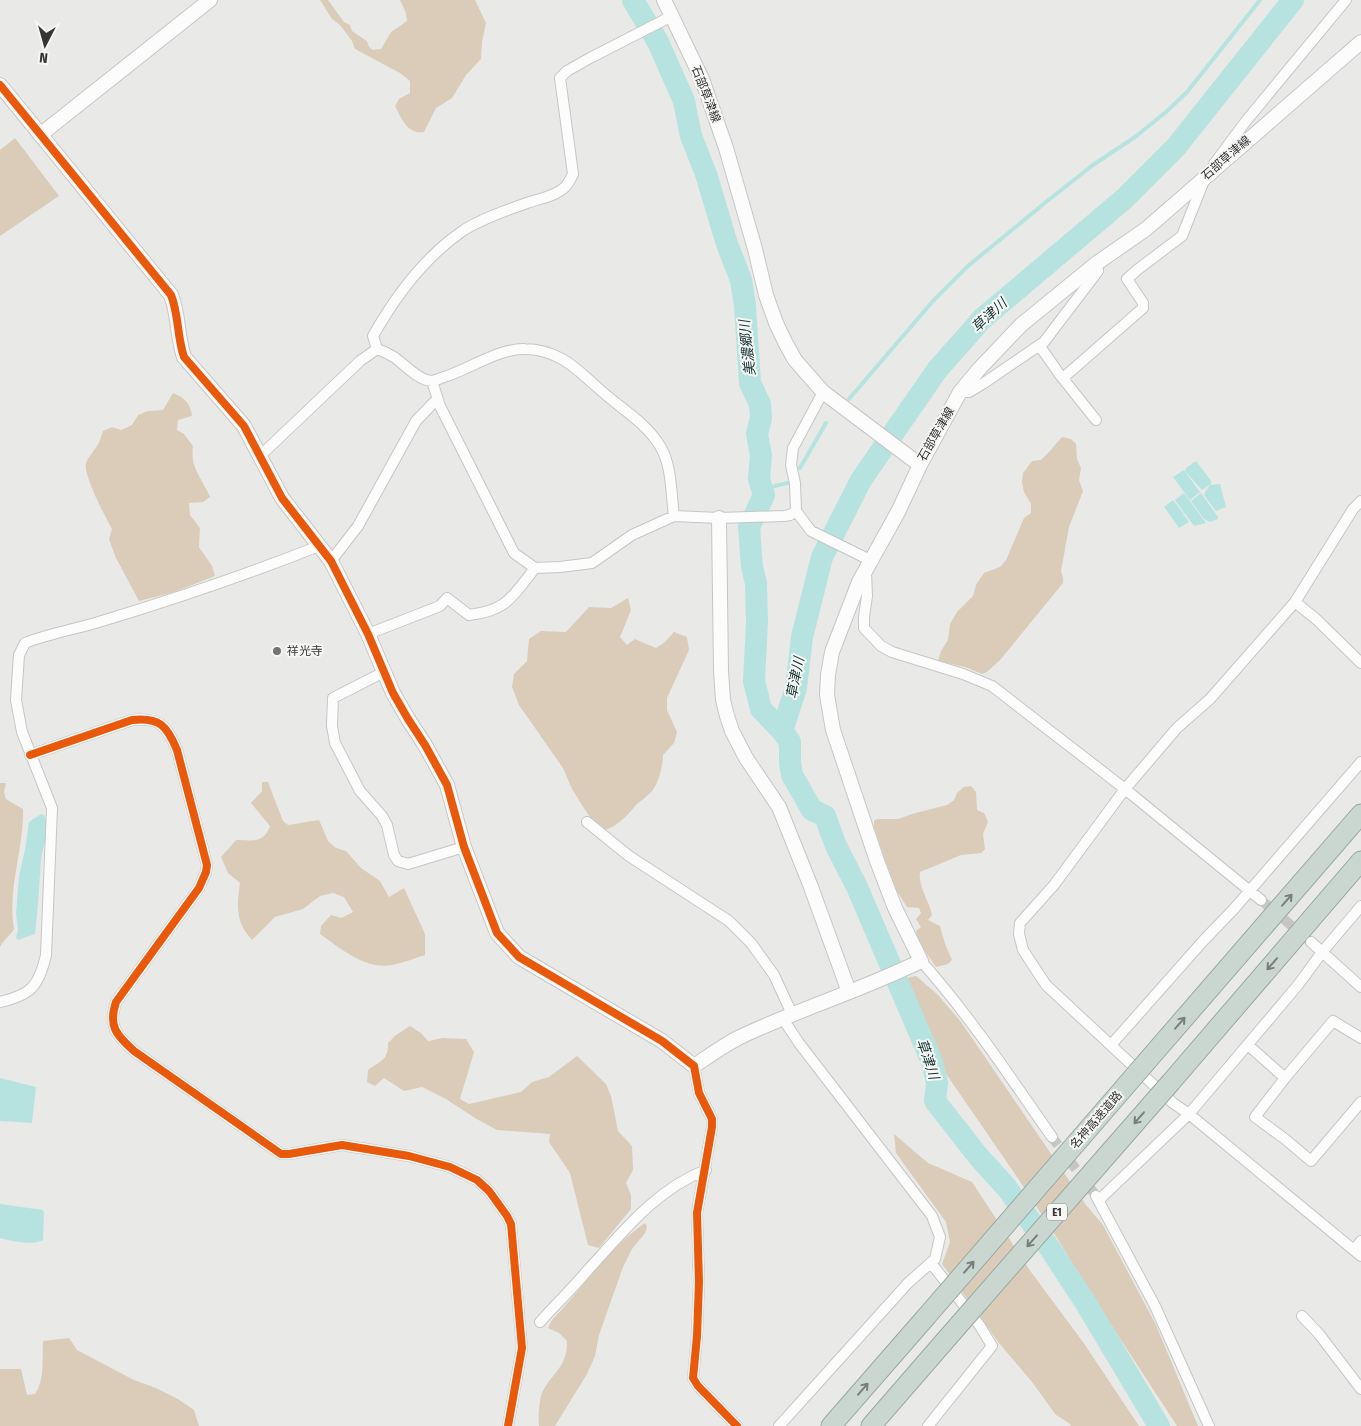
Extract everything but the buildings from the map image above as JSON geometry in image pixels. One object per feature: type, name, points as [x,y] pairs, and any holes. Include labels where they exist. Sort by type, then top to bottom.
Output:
[{"type":"highway","name":"名神高速道路","points":[[831,1426],[1361,814]]},
{"type":"highway","name":"E1","points":[[871,1426],[1361,861]]},
{"type":"street","points":[[40,135],[210,0]]},
{"type":"street","name":"石部草津線","points":[[664,0],[668,19],[702,79],[726,148],[766,295],[776,323],[796,360],[823,392],[920,466],[960,392],[1021,325],[1097,263],[1146,229],[1361,42]]},
{"type":"street","points":[[1063,378],[1143,308],[1143,302],[1127,279],[1182,236],[1205,176],[1246,121],[1346,0]]},
{"type":"street","points":[[668,19],[567,71],[560,78],[573,174],[564,188],[554,194],[505,210],[462,230],[428,258],[373,336],[377,349],[393,356],[416,375],[432,381],[463,371],[510,351],[524,349],[560,358],[579,370],[634,417],[650,432],[661,447],[668,467],[674,516]]},
{"type":"street","points":[[0,85],[171,295],[184,357],[244,426],[282,498],[331,561],[368,634],[398,702],[429,752],[446,786],[464,847],[497,933],[520,957],[662,1041],[694,1066],[698,1093],[712,1119],[712,1127],[698,1213],[699,1291],[693,1378],[698,1386],[737,1426]]},
{"type":"street","points":[[960,392],[969,392],[1044,342],[1098,271],[1097,263]]},
{"type":"street","points":[[1039,345],[1096,420]]},
{"type":"street","points":[[261,455],[360,361],[377,349]]},
{"type":"street","points":[[432,381],[440,406],[514,552],[534,568],[592,563],[632,534],[674,516],[734,518],[784,516],[796,510]]},
{"type":"street","points":[[823,392],[793,448],[791,465],[795,483],[796,510],[811,531],[856,552],[869,566],[864,628],[872,638],[892,652],[963,674],[992,686],[1126,789],[1261,900]]},
{"type":"street","points":[[331,561],[358,526],[416,421],[438,399]]},
{"type":"street","points":[[920,466],[859,582],[832,652],[827,695],[832,730],[895,908],[921,961],[953,997],[981,1034],[991,1052],[1052,1137]]},
{"type":"street","points":[[1361,502],[1353,508],[1295,602],[1210,699],[1177,728],[1126,789],[1054,884],[1020,923],[1019,934],[1023,950],[1046,985],[1173,1103],[1189,1114],[1357,1253],[1361,1241]]},
{"type":"street","points":[[719,518],[719,613],[722,686],[727,716],[732,731],[746,758],[779,807],[853,990]]},
{"type":"street","points":[[0,1002],[28,993],[42,973],[46,955],[52,808],[45,786],[30,755],[22,732],[16,700],[19,655],[25,643],[156,604],[251,572],[319,546]]},
{"type":"street","points":[[368,634],[440,606],[447,598],[469,615],[484,613],[509,601],[534,568]]},
{"type":"street","points":[[1295,602],[1316,619],[1361,663]]},
{"type":"street","points":[[384,672],[333,698],[332,726],[335,743],[360,790],[382,816],[387,825],[394,855],[398,861],[408,864],[464,847]]},
{"type":"street","points":[[30,755],[132,720],[158,722],[172,736],[207,865],[206,872],[199,888],[116,1002],[112,1022],[115,1031],[134,1051],[281,1154],[342,1145],[409,1156],[450,1167],[477,1180],[489,1192],[511,1224],[522,1348],[508,1426]]},
{"type":"street","points":[[1112,1045],[1361,762]]},
{"type":"street","points":[[588,822],[629,856],[729,921],[751,943],[774,975],[792,1015],[799,1043],[932,1216],[940,1237],[936,1259],[904,1288],[779,1426]]},
{"type":"street","points":[[1209,1426],[1155,1306],[1098,1198],[1189,1114],[1298,985],[1323,951],[1361,906]]},
{"type":"street","points":[[1311,942],[1361,986]]},
{"type":"street","points":[[694,1066],[739,1038],[921,961]]},
{"type":"street","points":[[1361,1038],[1333,1021],[1255,1117],[1311,1161],[1361,1102]]},
{"type":"street","points":[[1248,1045],[1285,1078]]},
{"type":"street","points":[[540,1322],[629,1224],[665,1193],[688,1177],[706,1170]]},
{"type":"street","points":[[928,1426],[992,1346],[980,1326],[931,1263]]},
{"type":"street","points":[[1302,1316],[1320,1334],[1361,1389]]},
{"type":"shaded area","points":[[320,0],[328,0],[344,22],[350,25],[352,31],[367,41],[369,47],[373,50],[381,49],[391,32],[407,21],[406,13],[400,0],[475,0],[486,23],[481,59],[466,75],[452,98],[436,108],[424,132],[414,131],[406,125],[395,106],[399,99],[410,93],[410,81],[400,73],[355,49],[352,41],[340,25],[332,19]]},
{"type":"shaded area","points":[[15,138],[59,196],[0,236],[0,150]]},
{"type":"shaded area","points":[[173,393],[186,402],[192,416],[178,420],[177,430],[184,434],[193,446],[195,467],[210,497],[203,502],[189,503],[190,515],[200,528],[199,547],[212,566],[215,576],[174,592],[139,601],[116,558],[109,539],[112,529],[91,486],[86,463],[98,444],[103,431],[112,427],[121,430],[132,425],[138,415],[148,411],[163,410]]},
{"type":"shaded area","points":[[1062,437],[1071,439],[1076,444],[1077,459],[1081,468],[1079,480],[1083,491],[1069,527],[1061,571],[1063,583],[1001,659],[987,672],[982,674],[965,667],[938,661],[941,651],[948,640],[950,624],[957,612],[973,596],[976,585],[984,573],[1000,567],[1006,560],[1024,518],[1031,513],[1031,504],[1024,492],[1022,482],[1023,473],[1032,461],[1041,460]]},
{"type":"shaded area","points":[[628,598],[631,610],[620,637],[627,645],[635,639],[656,648],[664,643],[674,632],[687,637],[689,650],[667,698],[667,710],[677,732],[674,743],[663,755],[661,771],[655,787],[622,820],[605,830],[589,816],[572,789],[563,768],[519,705],[512,687],[514,674],[527,661],[529,639],[541,631],[566,632],[589,607],[611,608]]},
{"type":"shaded area","points":[[262,782],[268,782],[283,821],[288,825],[319,820],[328,841],[336,848],[346,851],[361,868],[380,881],[389,897],[404,888],[425,934],[425,955],[396,964],[382,966],[363,961],[344,951],[320,934],[321,926],[331,915],[341,918],[353,912],[344,897],[333,893],[320,896],[303,909],[275,917],[252,940],[246,933],[238,913],[240,883],[228,873],[221,857],[236,840],[257,840],[267,832],[270,826],[251,803],[262,791]]},
{"type":"shaded area","points":[[0,783],[6,783],[4,792],[6,799],[23,809],[23,824],[14,884],[12,914],[14,929],[0,947]]},
{"type":"shaded area","points":[[971,786],[976,792],[977,810],[984,813],[988,822],[983,834],[985,849],[981,853],[961,855],[920,872],[922,888],[932,915],[928,920],[940,926],[952,960],[948,964],[936,967],[920,944],[916,931],[921,927],[916,919],[921,913],[919,908],[907,907],[895,888],[874,827],[874,821],[877,819],[898,819],[947,805],[954,800],[957,793],[964,787]]},
{"type":"shaded area","points":[[916,976],[938,995],[961,1022],[1086,1205],[1103,1225],[1156,1325],[1198,1426],[1177,1426],[1017,1177],[940,1065],[902,979]]},
{"type":"shaded area","points":[[410,1026],[421,1033],[428,1041],[443,1038],[466,1039],[474,1052],[460,1099],[469,1104],[521,1092],[532,1082],[549,1077],[577,1056],[606,1084],[611,1096],[618,1131],[632,1146],[633,1170],[626,1183],[631,1195],[631,1209],[599,1248],[588,1245],[570,1173],[549,1142],[550,1134],[497,1130],[446,1099],[422,1087],[404,1091],[384,1078],[375,1086],[367,1082],[368,1070],[385,1056],[388,1043]]},
{"type":"shaded area","points":[[894,1134],[928,1163],[972,1182],[1031,1272],[1083,1342],[1139,1426],[1071,1426],[1056,1415],[1032,1382],[999,1343],[942,1264],[950,1242],[946,1222],[896,1153]]},
{"type":"shaded area","points":[[645,1223],[647,1227],[645,1233],[632,1249],[623,1267],[599,1335],[595,1356],[587,1374],[555,1426],[539,1426],[539,1408],[542,1394],[562,1363],[566,1350],[567,1341],[559,1333],[548,1328],[552,1320],[607,1256]]},
{"type":"shaded area","points":[[69,1338],[77,1350],[134,1380],[178,1399],[194,1410],[199,1426],[0,1426],[0,1369],[21,1369],[27,1395],[35,1394],[42,1376],[43,1341]]},
{"type":"water","points":[[1196,461],[1211,481],[1211,484],[1202,490],[1185,471],[1186,468]]},
{"type":"water","points":[[1184,470],[1200,492],[1190,500],[1173,477]]},
{"type":"water","points":[[1220,484],[1226,507],[1216,511],[1204,495],[1210,485]]},
{"type":"water","points":[[1184,493],[1206,523],[1194,526],[1175,500]]},
{"type":"water","points":[[1201,493],[1218,519],[1210,522],[1204,519],[1191,501]]},
{"type":"water","points":[[1173,500],[1184,514],[1181,517],[1184,515],[1189,522],[1179,528],[1164,507]]},
{"type":"water","points":[[41,814],[44,815],[47,826],[41,861],[35,934],[18,940],[16,937],[18,930],[16,914],[19,876],[29,822]]},
{"type":"water","points":[[0,1078],[36,1087],[32,1123],[0,1121]]},
{"type":"water","points":[[0,1204],[43,1210],[43,1240],[28,1243],[0,1238]]},
{"type":"waterway","name":"草津川","points":[[633,0],[658,42],[684,101],[691,136],[706,174],[727,244],[741,280],[745,306],[750,383],[760,404],[761,418],[757,434],[761,455],[759,479],[764,495],[749,527],[752,567],[756,583],[757,622],[754,681],[761,709],[790,742],[792,775],[812,810],[825,816],[836,846],[857,887],[932,1062],[937,1083],[935,1101],[978,1156],[1007,1188],[1051,1250],[1087,1305],[1159,1426]]},
{"type":"waterway","points":[[849,399],[933,301],[968,266],[1093,165],[1135,137],[1187,92],[1260,0]]},
{"type":"waterway","name":"草津川","points":[[782,731],[796,688],[802,637],[822,557],[861,480],[937,370],[982,319],[1124,199],[1176,147],[1293,0]]},
{"type":"waterway","points":[[800,468],[826,423]]},
{"type":"waterway","points":[[764,495],[774,486],[788,483]]},
{"type":"tunnel","points":[[1261,900],[1311,942]]},
{"type":"tunnel","points":[[1052,1137],[1096,1196]]},
{"type":"cycle path","points":[[0,85],[171,295],[184,357],[244,426],[282,498],[331,561],[368,634],[393,693],[447,785],[464,847],[497,933],[519,957],[662,1041],[694,1066],[699,1093],[712,1119],[712,1127],[697,1213],[699,1282],[693,1378],[698,1386],[737,1426]]},
{"type":"cycle path","points":[[30,755],[132,720],[149,720],[156,722],[166,729],[177,750],[207,865],[206,872],[199,888],[116,1002],[113,1018],[115,1030],[122,1040],[134,1051],[281,1154],[342,1145],[409,1156],[450,1167],[477,1180],[489,1191],[511,1224],[522,1348],[508,1426]]},
{"type":"place","name":"祥光寺","points":[[277,651]]},
{"type":"water label","name":"美濃郷川","points":[[747,348]]}]
